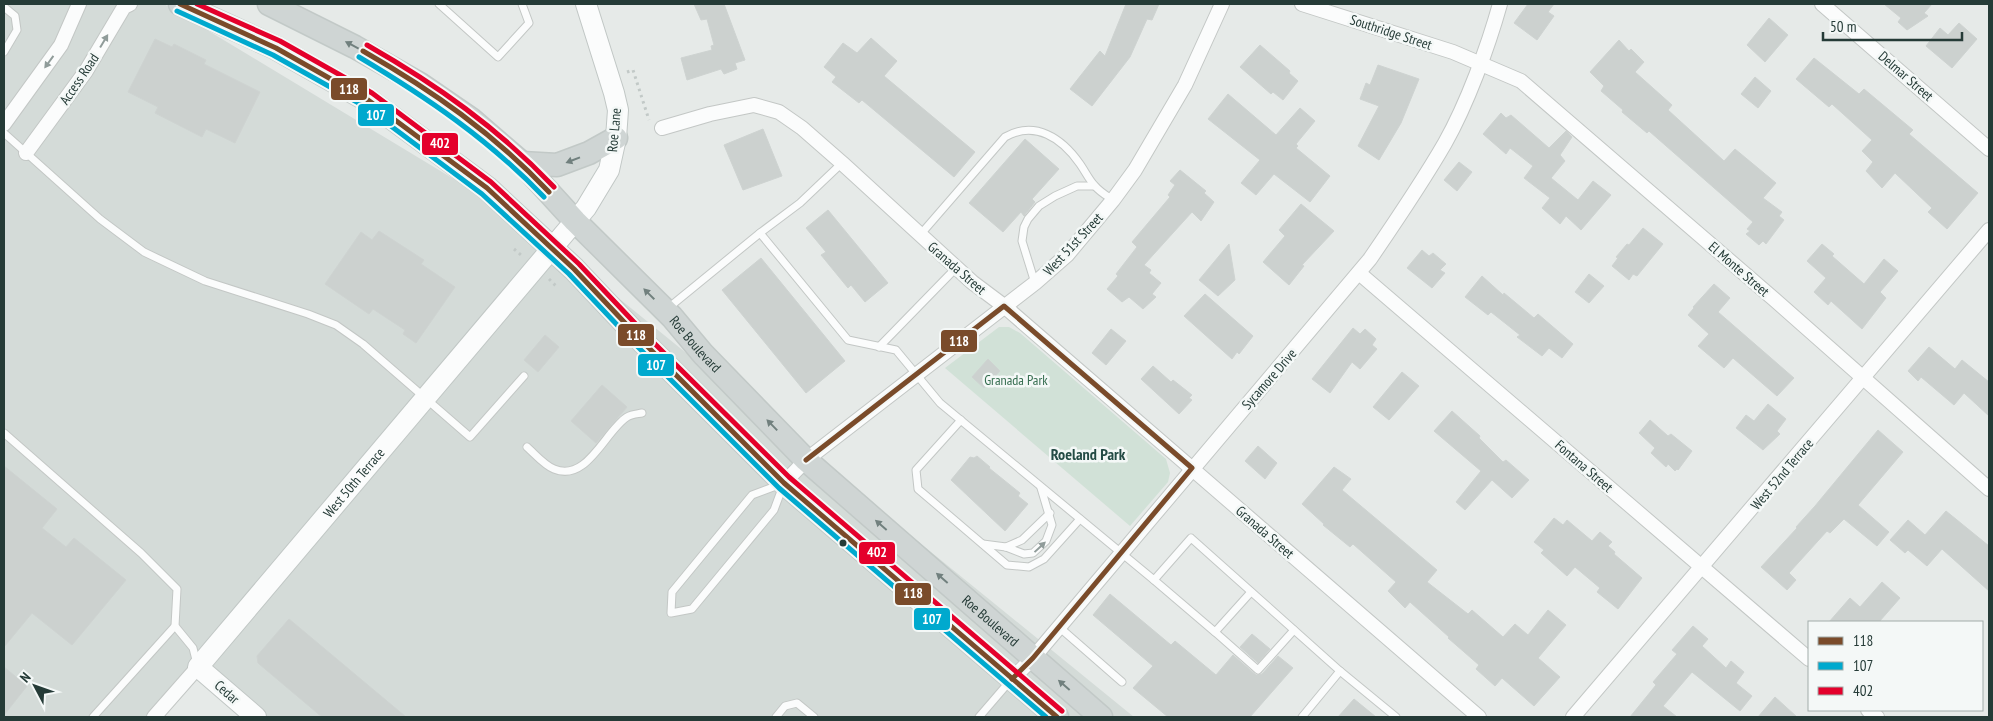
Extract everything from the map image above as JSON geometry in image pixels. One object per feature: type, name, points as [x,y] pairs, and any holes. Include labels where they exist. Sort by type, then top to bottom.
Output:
[{"type":"main road","points":[[180,4],[276,48],[368,100],[487,188],[550,248],[574,268],[643,342],[784,483],[1057,717]]},
{"type":"main road","name":"Roe Boulevard","points":[[270,4],[355,47],[420,84],[471,119],[522,163],[575,220],[666,311],[703,354],[806,460],[1101,717]]},
{"type":"main road","points":[[522,163],[557,165],[589,153],[616,138]]},
{"type":"street","points":[[4,124],[61,45],[79,4]]},
{"type":"street","name":"Access Road","points":[[26,153],[86,70],[124,7],[130,4]]},
{"type":"street","name":"Roe Lane","points":[[550,248],[594,197],[609,170],[616,138],[618,110],[586,4]]},
{"type":"street","name":"West 51st Street","points":[[784,483],[806,460],[1036,283],[1067,255],[1114,200],[1135,170],[1185,85],[1222,4]]},
{"type":"street","name":"Southridge Street","points":[[1302,4],[1480,62]]},
{"type":"street","name":"Sycamore Drive","points":[[1012,679],[1033,658],[1359,273],[1403,212],[1446,142],[1480,62],[1500,4]]},
{"type":"street","name":"Delmar Street","points":[[1822,4],[1989,149]]},
{"type":"street","name":"El Monte Street","points":[[1480,62],[1521,81],[1775,300],[1989,490]]},
{"type":"street","name":"Granada Street","points":[[662,128],[754,104],[779,112],[802,128],[956,268],[1004,306],[1479,717]]},
{"type":"street","name":"West 52nd Terrace","points":[[1573,717],[1703,568],[1989,230]]},
{"type":"street","name":"West 50th Terrace","points":[[154,717],[426,398],[550,248]]},
{"type":"street","name":"Fontana Street","points":[[1359,273],[1808,658]]},
{"type":"street","name":"Cedar","points":[[198,667],[256,717]]},
{"type":"lane","points":[[438,4],[498,57],[529,23],[522,4]]},
{"type":"lane","points":[[4,7],[16,16],[17,30],[4,52]]},
{"type":"lane","points":[[920,235],[1006,137],[1017,131],[1033,129],[1056,139],[1079,162],[1094,186],[1114,200]]},
{"type":"lane","points":[[4,133],[100,219],[144,252],[204,281],[308,314],[336,325],[363,344],[470,437],[524,376]]},
{"type":"lane","points":[[666,311],[760,233],[800,203],[842,163]]},
{"type":"lane","points":[[1036,283],[1022,241],[1024,227],[1028,219],[1039,206],[1055,196],[1077,186],[1094,186]]},
{"type":"lane","points":[[760,233],[848,340],[896,350],[940,402],[1154,580],[1258,670],[1294,630]]},
{"type":"lane","points":[[879,346],[956,268]]},
{"type":"lane","points":[[527,447],[552,468],[564,472],[574,470],[584,464],[619,423],[629,415],[642,413]]},
{"type":"lane","points":[[961,420],[916,470],[918,489],[1007,565],[1029,566],[1044,559],[1080,519]]},
{"type":"lane","points":[[4,433],[141,553],[177,589],[175,626],[93,717]]},
{"type":"lane","points":[[784,483],[774,510],[692,609],[671,613],[672,592],[752,494],[784,483]]},
{"type":"lane","points":[[983,544],[1006,547],[1024,554],[1033,553],[1046,541],[1052,524],[1041,487]]},
{"type":"lane","points":[[1006,547],[1022,540],[1050,513]]},
{"type":"lane","points":[[1154,580],[1191,538],[1340,671],[1396,717]]},
{"type":"lane","points":[[1215,632],[1251,592]]},
{"type":"lane","points":[[175,626],[193,648],[198,667]]},
{"type":"lane","points":[[1059,627],[1122,682]]},
{"type":"lane","points":[[1302,717],[1340,671]]},
{"type":"lane","name":"Sycamore Drive","points":[[979,717],[1012,679]]},
{"type":"lane","points":[[776,717],[785,706],[797,703],[814,717]]},
{"type":"path","points":[[627,72],[633,70],[650,121],[654,120],[662,128]]},
{"type":"shaded area","points":[[4,4],[164,4],[525,222],[1134,717],[259,717],[198,667],[147,717],[4,717]]},
{"type":"green space","name":"Granada Park","points":[[999,327],[1009,327],[1020,333],[1166,459],[1170,473],[1168,482],[1130,526],[945,368]]},
{"type":"building","points":[[694,4],[724,4],[745,60],[735,63],[737,69],[724,74],[721,69],[687,80],[681,58],[712,50],[711,46],[714,45],[707,19],[701,20]]},
{"type":"building","points":[[1126,4],[1159,4],[1152,20],[1147,19],[1130,57],[1092,106],[1070,89],[1100,51],[1105,56]]},
{"type":"building","points":[[1528,4],[1554,4],[1548,12],[1554,16],[1537,40],[1514,23]]},
{"type":"building","points":[[1884,4],[1932,4],[1924,13],[1928,16],[1907,30],[1898,22],[1901,18]]},
{"type":"building","points":[[1769,18],[1788,35],[1765,62],[1747,45]]},
{"type":"building","points":[[1959,23],[1977,39],[1952,68],[1926,46],[1940,28],[1948,35]]},
{"type":"building","points":[[871,38],[897,61],[884,76],[975,152],[954,177],[862,100],[859,103],[832,82],[836,77],[824,67],[843,43],[857,53]]},
{"type":"building","points":[[155,39],[172,47],[174,44],[206,60],[204,64],[260,92],[235,143],[206,129],[202,137],[155,113],[158,107],[128,92]]},
{"type":"building","points":[[1619,40],[1629,51],[1631,49],[1644,62],[1635,72],[1672,105],[1668,110],[1724,161],[1735,149],[1776,183],[1763,198],[1782,212],[1779,216],[1784,220],[1766,244],[1763,241],[1759,245],[1746,234],[1750,231],[1747,229],[1753,222],[1649,131],[1647,133],[1622,112],[1623,110],[1601,91],[1604,86],[1590,72]]},
{"type":"building","points":[[1260,45],[1290,71],[1289,73],[1298,81],[1283,100],[1273,92],[1271,94],[1240,67]]},
{"type":"building","points":[[1814,58],[1859,94],[1864,89],[1913,130],[1909,134],[1978,193],[1947,229],[1928,212],[1932,208],[1895,173],[1882,188],[1866,171],[1873,162],[1862,151],[1872,140],[1832,104],[1829,107],[1796,79]]},
{"type":"building","points":[[1378,65],[1419,79],[1401,123],[1379,160],[1358,146],[1379,106],[1360,99],[1366,83],[1370,85]]},
{"type":"building","points":[[1755,77],[1771,91],[1758,108],[1741,94]]},
{"type":"building","points":[[1228,94],[1276,135],[1300,108],[1315,121],[1296,144],[1298,146],[1296,148],[1330,176],[1310,202],[1274,174],[1256,195],[1241,183],[1260,160],[1208,119]]},
{"type":"building","points":[[1501,113],[1506,118],[1511,115],[1549,148],[1566,131],[1572,137],[1560,155],[1565,161],[1551,178],[1578,200],[1593,181],[1611,195],[1581,230],[1566,216],[1560,224],[1542,208],[1550,198],[1524,178],[1533,166],[1510,148],[1506,154],[1483,134]]},
{"type":"building","points":[[763,129],[782,176],[743,190],[724,145]]},
{"type":"building","points":[[1025,139],[1059,169],[1032,199],[1035,202],[1024,216],[1021,212],[1003,232],[969,203]]},
{"type":"building","points":[[1459,162],[1472,172],[1457,191],[1444,180]]},
{"type":"building","points":[[1180,170],[1206,191],[1204,193],[1214,202],[1201,221],[1192,212],[1144,265],[1151,270],[1149,273],[1161,283],[1152,294],[1156,297],[1143,309],[1129,297],[1122,302],[1107,289],[1137,247],[1132,242],[1170,197],[1168,195],[1175,185],[1170,181]]},
{"type":"building","points":[[1301,204],[1334,231],[1302,265],[1304,266],[1289,285],[1263,262],[1285,236],[1279,230]]},
{"type":"building","points":[[828,210],[888,283],[865,302],[851,285],[848,288],[821,255],[826,252],[806,228]]},
{"type":"building","points":[[1643,228],[1663,244],[1637,276],[1633,274],[1629,280],[1612,266],[1618,258],[1616,257]]},
{"type":"building","points":[[379,231],[424,260],[421,264],[455,287],[416,343],[403,334],[405,330],[373,309],[369,314],[325,284],[361,232],[372,240]]},
{"type":"building","points":[[1229,244],[1235,280],[1218,296],[1199,280]]},
{"type":"building","points":[[1822,244],[1834,254],[1832,256],[1864,284],[1884,259],[1898,271],[1880,292],[1886,298],[1862,329],[1831,301],[1828,305],[1814,292],[1826,278],[1807,261]]},
{"type":"building","points":[[1422,250],[1429,256],[1433,253],[1446,264],[1440,270],[1445,273],[1432,288],[1407,268]]},
{"type":"building","points":[[761,258],[845,361],[806,393],[722,290]]},
{"type":"building","points":[[1589,274],[1604,286],[1589,303],[1575,292]]},
{"type":"building","points":[[1482,276],[1503,295],[1504,293],[1534,318],[1538,314],[1573,344],[1562,358],[1549,348],[1542,356],[1517,337],[1520,335],[1491,312],[1488,315],[1465,297]]},
{"type":"building","points":[[1714,284],[1730,298],[1718,312],[1794,378],[1777,396],[1733,358],[1724,368],[1698,346],[1709,334],[1688,315]]},
{"type":"building","points":[[1205,294],[1253,336],[1239,354],[1237,352],[1232,359],[1184,316]]},
{"type":"building","points":[[1353,328],[1360,334],[1365,329],[1376,339],[1372,345],[1377,349],[1360,369],[1352,362],[1330,393],[1312,379]]},
{"type":"building","points":[[1111,329],[1126,341],[1106,365],[1092,353]]},
{"type":"building","points":[[545,335],[559,347],[538,372],[524,360]]},
{"type":"building","points":[[1929,347],[1955,369],[1962,360],[1989,382],[1989,416],[1964,393],[1954,405],[1921,377],[1918,381],[1908,371]]},
{"type":"building","points":[[988,359],[1000,371],[984,388],[972,377]]},
{"type":"building","points":[[1153,366],[1171,382],[1173,380],[1192,395],[1189,398],[1192,400],[1179,414],[1141,379]]},
{"type":"building","points":[[1402,372],[1419,386],[1389,420],[1373,407]]},
{"type":"building","points":[[602,385],[627,407],[596,443],[571,421]]},
{"type":"building","points":[[1768,404],[1786,419],[1777,431],[1780,434],[1763,450],[1736,428],[1746,415],[1754,421]]},
{"type":"building","points":[[1452,411],[1480,436],[1479,438],[1503,462],[1506,460],[1529,480],[1512,498],[1492,480],[1465,510],[1456,502],[1481,471],[1434,431]]},
{"type":"building","points":[[1650,420],[1668,436],[1671,434],[1692,451],[1678,470],[1675,471],[1668,464],[1666,467],[1651,453],[1655,448],[1639,433]]},
{"type":"building","points":[[1878,430],[1903,452],[1858,505],[1889,532],[1877,546],[1844,519],[1830,533],[1827,531],[1789,573],[1796,580],[1787,590],[1761,567],[1797,528]]},
{"type":"building","points":[[1258,446],[1277,463],[1265,479],[1245,461]]},
{"type":"building","points":[[977,456],[1020,493],[1018,496],[1028,504],[1005,531],[951,480],[970,457],[974,458]]},
{"type":"building","points":[[4,466],[57,509],[42,528],[66,547],[74,538],[126,580],[72,645],[32,613],[4,647]]},
{"type":"building","points":[[1334,467],[1351,479],[1342,490],[1437,570],[1427,582],[1468,614],[1472,610],[1503,637],[1515,624],[1528,635],[1548,610],[1566,625],[1538,658],[1560,677],[1534,706],[1502,678],[1495,686],[1476,669],[1479,665],[1410,602],[1405,608],[1388,591],[1396,582],[1353,544],[1350,547],[1323,525],[1302,504]]},
{"type":"building","points":[[1946,511],[1989,546],[1989,591],[1942,549],[1927,566],[1908,550],[1905,553],[1890,540],[1908,520],[1925,535]]},
{"type":"building","points":[[1554,518],[1563,525],[1567,520],[1592,541],[1600,532],[1612,542],[1608,546],[1615,552],[1614,554],[1642,578],[1618,609],[1597,592],[1600,588],[1575,567],[1567,576],[1541,553],[1544,550],[1534,542]]},
{"type":"building","points":[[1882,582],[1900,598],[1880,621],[1830,621],[1850,598],[1860,607]]},
{"type":"building","points":[[1110,594],[1171,645],[1175,641],[1216,675],[1233,655],[1256,675],[1262,674],[1278,656],[1293,668],[1250,717],[1168,717],[1133,688],[1153,666],[1093,615]]},
{"type":"building","points":[[289,619],[406,717],[322,717],[258,663],[257,656]]},
{"type":"building","points":[[1693,626],[1708,639],[1702,646],[1726,668],[1731,661],[1744,672],[1736,683],[1752,696],[1740,711],[1692,672],[1663,706],[1677,717],[1630,717],[1656,685],[1653,682],[1677,654],[1672,650]]},
{"type":"building","points":[[1252,634],[1270,649],[1258,663],[1240,647]]},
{"type":"building","points":[[4,667],[27,686],[4,715]]},
{"type":"building","points":[[1775,697],[1797,717],[1758,717]]},
{"type":"building","points":[[1354,699],[1376,717],[1338,717]]},
{"type":"transit line","name":"118","points":[[180,4],[276,48],[368,100],[487,188],[574,269],[643,342],[784,483],[1057,717]]},
{"type":"transit line","name":"402","points":[[197,4],[280,41],[372,93],[491,182],[579,264],[648,337],[789,477],[1062,711]]},
{"type":"transit line","name":"107","points":[[177,11],[273,55],[364,106],[482,194],[569,274],[638,347],[779,488],[1046,717]]},
{"type":"transit line","name":"402","points":[[367,45],[418,76],[466,109],[511,146],[554,187]]},
{"type":"transit line","name":"118","points":[[363,51],[414,82],[461,114],[506,151],[549,192]]},
{"type":"transit line","name":"107","points":[[359,57],[433,104],[479,138],[544,197]]},
{"type":"transit line","name":"118","points":[[806,460],[1004,306],[1192,468],[1033,658],[1012,679]]},
{"type":"district","name":"Roeland Park","points":[[1088,454]]}]
